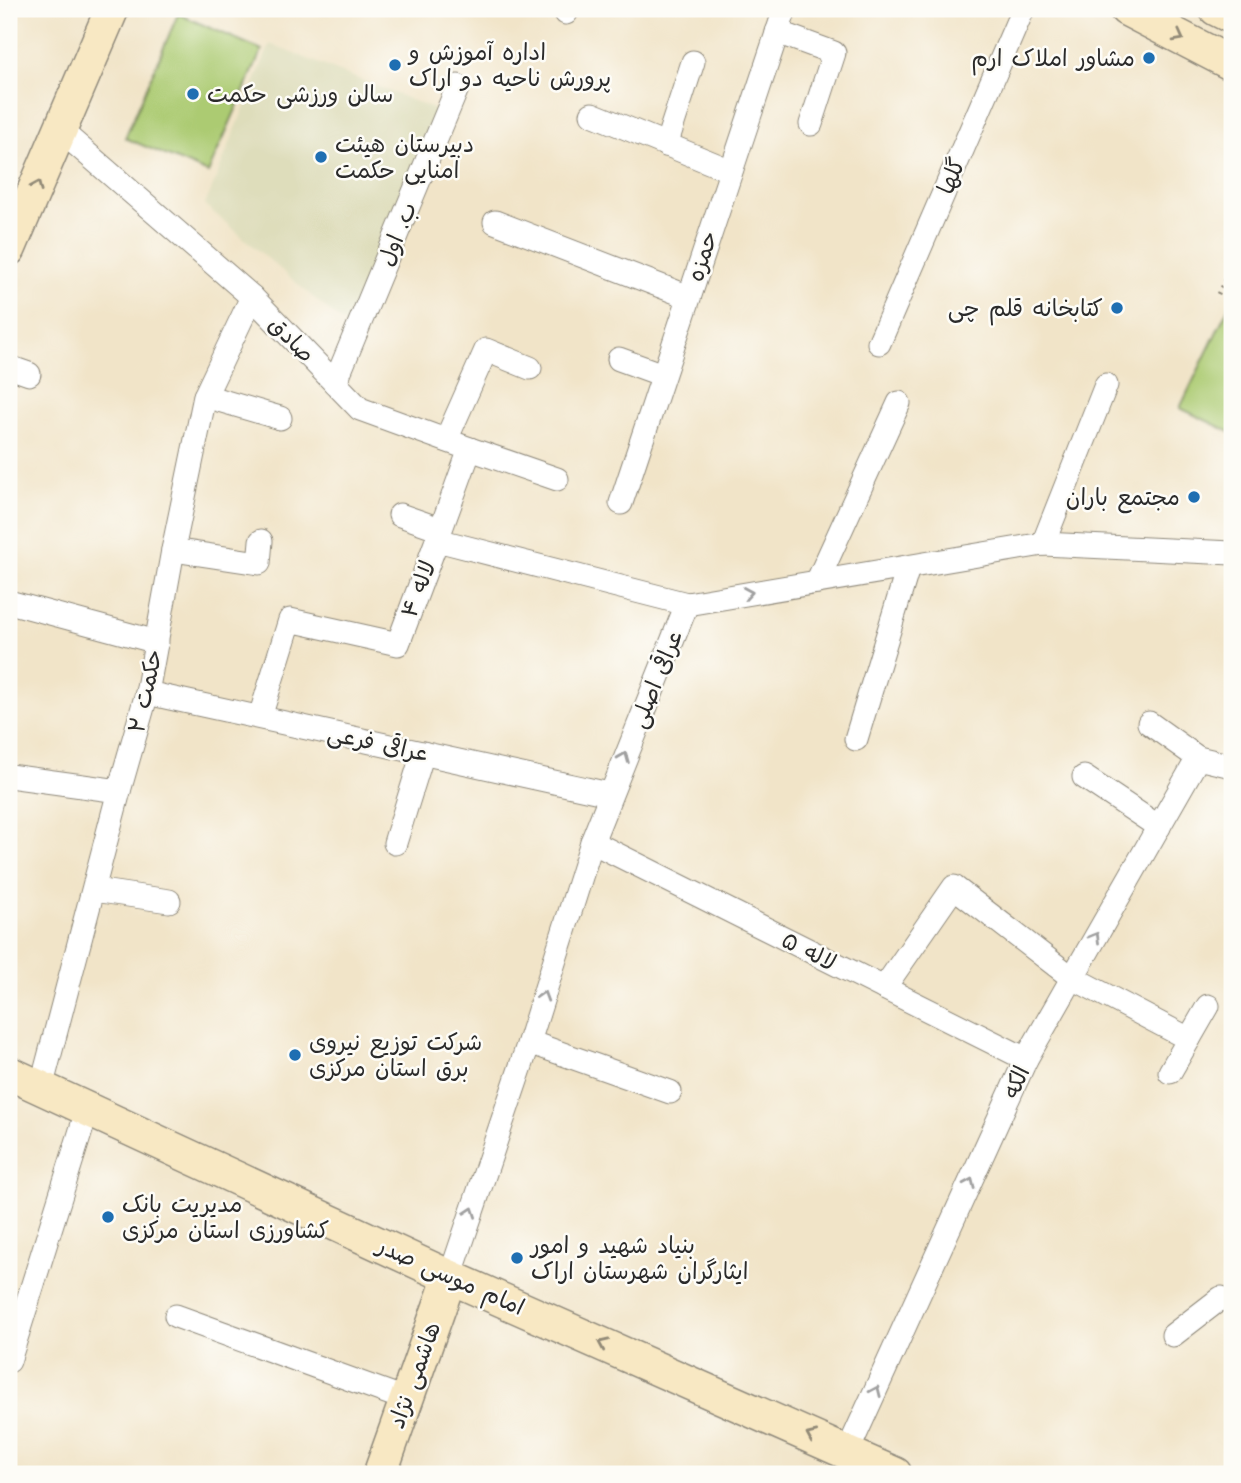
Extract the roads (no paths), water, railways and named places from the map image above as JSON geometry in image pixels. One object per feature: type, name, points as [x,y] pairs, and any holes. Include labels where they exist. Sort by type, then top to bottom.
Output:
[{"type":"street","points":[[9,249],[112,9]]},
{"type":"street","name":"حمزه","points":[[621,503],[785,9]]},
{"type":"street","name":"گلها","points":[[879,343],[1023,9]]},
{"type":"street","points":[[1126,9],[1232,64]]},
{"type":"street","points":[[1216,9],[1232,17]]},
{"type":"street","points":[[777,32],[834,53],[811,124]]},
{"type":"street","points":[[666,145],[692,62]]},
{"type":"street","name":"ب. اول","points":[[335,383],[458,86]]},
{"type":"street","points":[[592,114],[730,171]]},
{"type":"street","name":"صادق","points":[[61,131],[253,297],[360,408],[558,480]]},
{"type":"street","points":[[495,222],[689,297]]},
{"type":"street","name":"حکمت ۲","points":[[41,1087],[147,693],[205,396],[253,297]]},
{"type":"street","points":[[446,440],[486,350],[530,368]]},
{"type":"street","points":[[619,359],[663,375]]},
{"type":"street","points":[[1043,544],[1106,386]]},
{"type":"street","points":[[205,396],[280,418]]},
{"type":"street","points":[[817,582],[899,403]]},
{"type":"street","points":[[400,515],[438,534],[470,449]]},
{"type":"street","name":"لاله ۴","points":[[260,717],[290,620],[398,644],[438,534],[687,604]]},
{"type":"street","points":[[173,550],[259,563],[261,541]]},
{"type":"street","name":"عراقی اصلی","points":[[450,1276],[529,1042],[592,842],[687,604],[1043,544],[1232,553]]},
{"type":"street","points":[[856,739],[908,568]]},
{"type":"street","points":[[9,602],[156,642]]},
{"type":"street","name":"عراقی فرعی","points":[[147,693],[609,794]]},
{"type":"street","points":[[1149,723],[1198,758],[1232,766]]},
{"type":"street","points":[[395,842],[423,753]]},
{"type":"street","name":"الکه","points":[[848,1453],[1026,1059],[1198,758]]},
{"type":"street","points":[[9,776],[119,790]]},
{"type":"street","points":[[1084,776],[1158,827]]},
{"type":"street","name":"لاله ۵","points":[[592,842],[1026,1059]]},
{"type":"street","points":[[884,988],[954,887],[1071,977],[1189,1039]]},
{"type":"street","points":[[94,890],[169,901]]},
{"type":"street","points":[[1170,1072],[1208,1006]]},
{"type":"street","points":[[529,1042],[670,1092]]},
{"type":"street","name":"امام موسی صدر","points":[[9,1073],[450,1276],[895,1474]]},
{"type":"street","points":[[9,1361],[87,1111]]},
{"type":"street","name":"هاشمی نژاد","points":[[380,1474],[450,1276]]},
{"type":"street","points":[[1173,1335],[1229,1302]]},
{"type":"street","points":[[176,1316],[405,1399]]},
{"type":"place","name":"مشاور املاک ارم","points":[[1149,58]]},
{"type":"place","name":"اداره آموزش و پرورش ناحیه دو اراک","points":[[395,65]]},
{"type":"place","name":"سالن ورزشی حکمت","points":[[193,94]]},
{"type":"place","name":"دبیرستان هیئت امنایی حکمت","points":[[321,157]]},
{"type":"place","name":"کتابخانه قلم چی","points":[[1117,308]]},
{"type":"place","name":"مجتمع باران","points":[[1194,497]]},
{"type":"place","name":"شرکت توزیع نیروی برق استان مرکزی","points":[[295,1055]]},
{"type":"place","name":"مدیریت بانک کشاورزی استان مرکزی","points":[[108,1217]]},
{"type":"place","name":"بنیاد شهید و امور ایثارگران شهرستان اراک","points":[[517,1258]]}]
